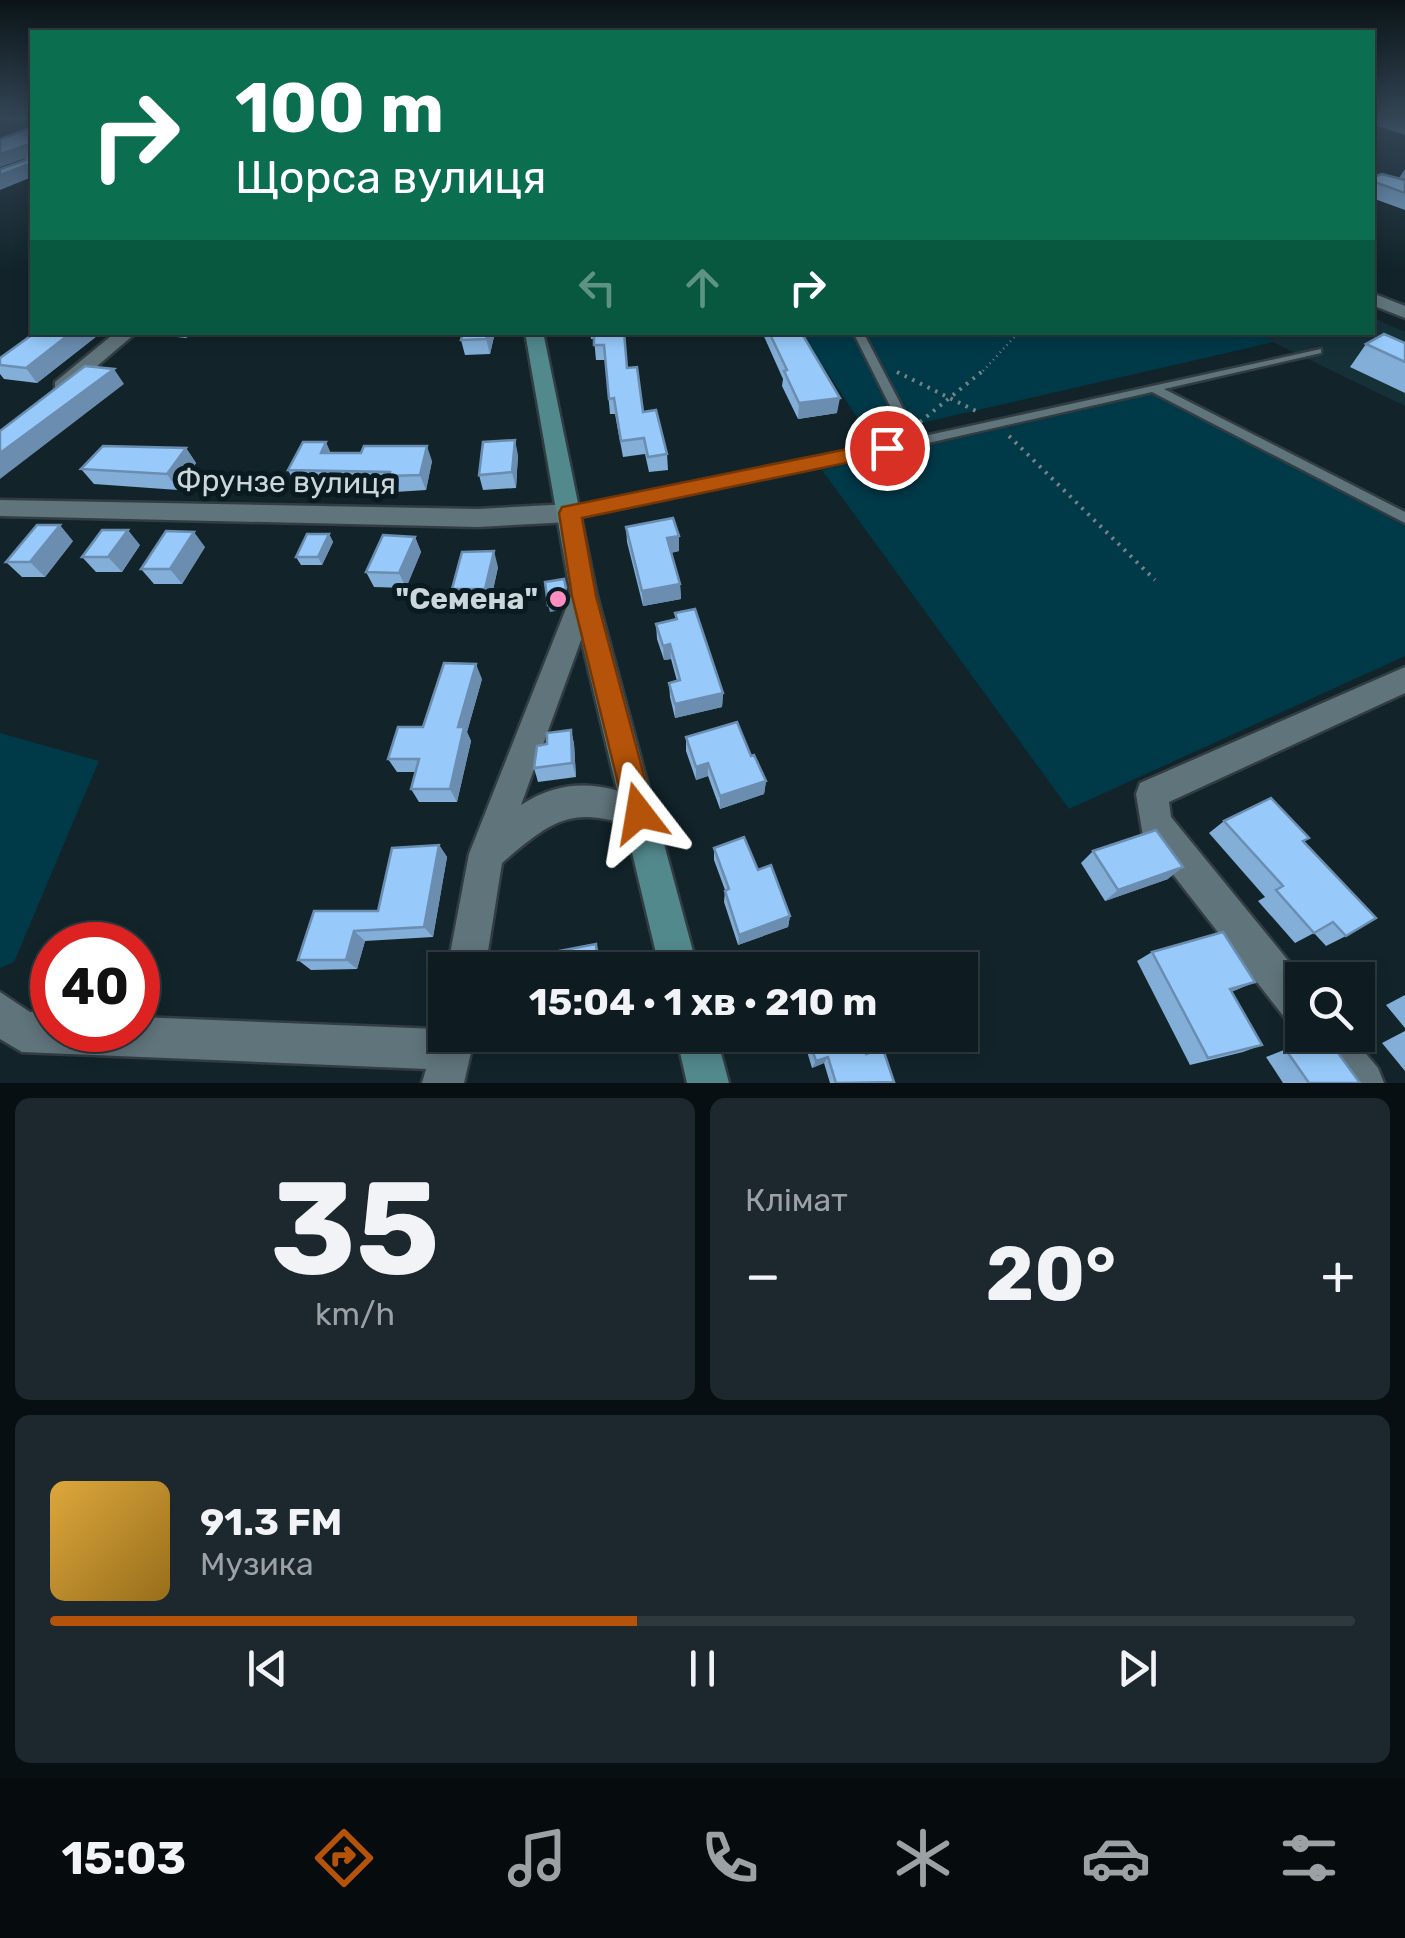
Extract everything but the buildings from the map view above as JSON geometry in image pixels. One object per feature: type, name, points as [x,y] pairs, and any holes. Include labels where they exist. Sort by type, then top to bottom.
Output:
[{"type":"street","points":[[1375,299],[1405,313]]},
{"type":"street","points":[[52,393],[124,335]]},
{"type":"street","points":[[535,335],[584,596],[674,952]]},
{"type":"street","name":"Фрунзе вулиця","points":[[0,508],[478,518],[570,513]]},
{"type":"street","points":[[469,952],[486,854],[584,596]]},
{"type":"street","points":[[1285,987],[1156,824],[1152,794],[1405,679]]},
{"type":"street","points":[[486,854],[536,810],[572,800],[604,798],[639,813]]},
{"type":"street","points":[[7,1026],[450,1056]]},
{"type":"street","points":[[700,1052],[708,1083]]},
{"type":"street","points":[[1338,1052],[1363,1083]]},
{"type":"lane","points":[[860,335],[905,424],[901,438],[887,448]]},
{"type":"lane","points":[[570,513],[887,448],[1318,352]]},
{"type":"lane","points":[[1152,388],[1405,518]]},
{"type":"path","points":[[901,438],[980,375],[1017,335]]},
{"type":"path","points":[[874,363],[953,397],[996,423],[1155,580]]},
{"type":"shaded area","points":[[1375,319],[1405,332],[1405,406],[1258,335],[1375,335]]},
{"type":"shaded area","points":[[802,335],[1260,335],[1274,342],[869,435]]},
{"type":"shaded area","points":[[1153,394],[1405,526],[1405,656],[1069,809],[822,470]]},
{"type":"shaded area","points":[[0,733],[99,761],[14,962],[0,968]]},
{"type":"place","name":"\"Семена\"","points":[[558,599]]},
{"type":"route","points":[[639,813],[584,596],[570,513],[887,448]]}]
